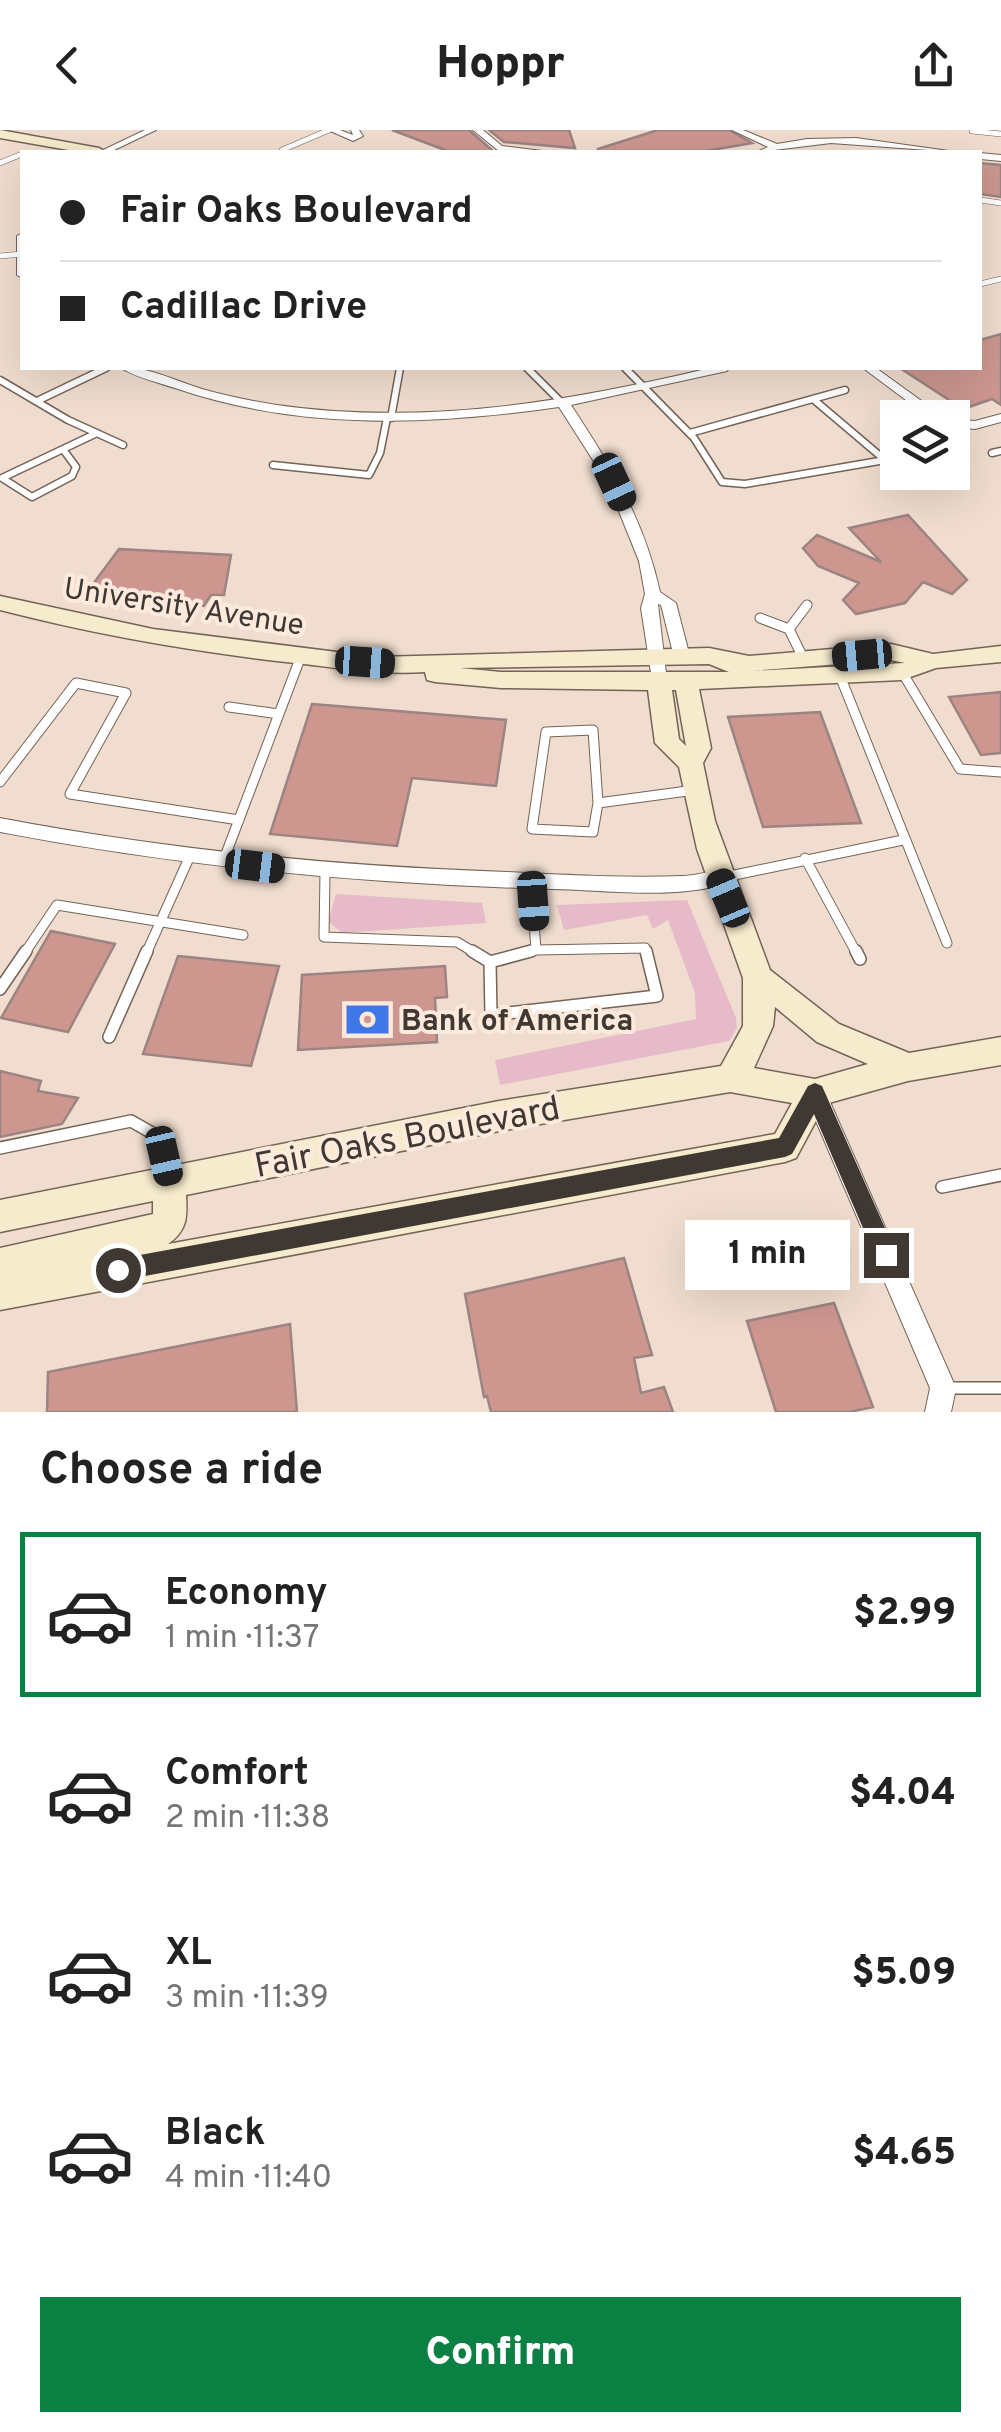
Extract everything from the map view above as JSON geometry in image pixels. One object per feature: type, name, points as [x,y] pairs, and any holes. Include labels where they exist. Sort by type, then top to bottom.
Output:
[{"type":"street","points":[[106,150],[152,130]]},
{"type":"street","points":[[330,130],[353,138],[359,136],[355,130]]},
{"type":"street","points":[[477,130],[502,150]]},
{"type":"street","points":[[736,130],[775,147]]},
{"type":"street","points":[[855,150],[870,143],[880,130]]},
{"type":"street","points":[[0,134],[90,150]]},
{"type":"street","points":[[767,150],[822,140],[934,150]]},
{"type":"street","points":[[135,370],[233,400],[389,418],[477,416],[564,406],[716,370]]},
{"type":"street","points":[[872,370],[914,400]]},
{"type":"street","points":[[564,406],[622,498],[646,561],[653,594],[648,608],[667,744],[693,776],[720,878],[761,979],[760,1024],[750,1055],[730,1078]]},
{"type":"street","points":[[970,425],[1001,418]]},
{"type":"street","points":[[653,594],[668,603],[684,669],[699,748],[693,776]]},
{"type":"street","name":"University Avenue","points":[[0,603],[124,630],[302,656],[420,666],[443,678],[684,669],[890,652],[934,661]]},
{"type":"street","name":"University Avenue","points":[[684,669],[840,676],[902,672],[934,661],[1001,654]]},
{"type":"street","name":"University Avenue","points":[[658,670],[744,662]]},
{"type":"street","points":[[0,825],[189,858],[326,872],[532,882],[686,884],[720,878]]},
{"type":"street","points":[[761,979],[828,1033],[908,1066]]},
{"type":"street","name":"Fair Oaks Boulevard","points":[[0,1216],[499,1116],[730,1078],[815,1092],[908,1066],[1001,1051]]},
{"type":"street","points":[[0,1292],[785,1147],[815,1092]]},
{"type":"street","points":[[815,1092],[941,1400]]},
{"type":"street","points":[[0,1264],[159,1231],[170,1222],[170,1182]]},
{"type":"lane","points":[[282,150],[330,130]]},
{"type":"lane","points":[[972,131],[1001,134]]},
{"type":"lane","points":[[30,150],[45,142]]},
{"type":"lane","points":[[982,284],[1001,278]]},
{"type":"lane","points":[[991,282],[1001,288]]},
{"type":"lane","points":[[37,401],[102,370]]},
{"type":"lane","points":[[273,465],[369,475],[380,453],[400,370]]},
{"type":"lane","points":[[529,370],[564,406]]},
{"type":"lane","points":[[627,370],[690,434],[722,482],[745,484],[885,460],[813,399]]},
{"type":"lane","points":[[0,380],[123,444]]},
{"type":"lane","points":[[690,434],[846,390]]},
{"type":"lane","points":[[65,452],[76,467],[72,476],[32,497],[2,478],[45,455],[65,452],[96,433]]},
{"type":"lane","points":[[789,630],[807,605]]},
{"type":"lane","points":[[760,618],[789,630],[804,660]]},
{"type":"lane","points":[[222,862],[302,656]]},
{"type":"lane","points":[[902,672],[960,769],[1001,772]]},
{"type":"lane","points":[[840,676],[946,943]]},
{"type":"lane","points":[[0,782],[76,684],[126,693],[70,794],[238,820]]},
{"type":"lane","points":[[229,707],[279,714]]},
{"type":"lane","points":[[593,730],[598,803],[593,832],[532,830],[546,732],[593,730]]},
{"type":"lane","points":[[598,803],[693,776]]},
{"type":"lane","points":[[720,878],[903,840]]},
{"type":"lane","points":[[109,1037],[189,858]]},
{"type":"lane","points":[[805,858],[860,958]]},
{"type":"lane","points":[[326,872],[324,937],[457,942],[490,962],[536,950],[645,948],[657,996],[491,1015],[490,962]]},
{"type":"lane","points":[[532,882],[536,950]]},
{"type":"lane","points":[[0,989],[56,904],[243,935]]},
{"type":"lane","points":[[0,1148],[131,1122],[145,1125],[159,1137],[170,1182]]},
{"type":"lane","points":[[942,1187],[1001,1175]]},
{"type":"lane","points":[[941,1400],[1001,1388]]},
{"type":"shaded area","points":[[336,894],[482,903],[486,923],[342,933],[328,921]]},
{"type":"shaded area","points":[[687,900],[736,1018],[737,1028],[729,1041],[500,1085],[495,1060],[696,1019],[695,993],[668,920],[653,929],[647,915],[564,930],[557,905]]},
{"type":"building","points":[[392,130],[469,130],[492,150],[445,150]]},
{"type":"building","points":[[489,130],[569,130],[575,148],[504,142]]},
{"type":"building","points":[[658,130],[729,130],[752,143],[712,150],[598,149]]},
{"type":"building","points":[[982,163],[1001,165],[1001,197],[982,194]]},
{"type":"building","points":[[1001,334],[1001,405],[992,399],[970,407],[970,400],[949,400],[903,370],[982,370],[982,339]]},
{"type":"building","points":[[908,515],[967,580],[952,594],[923,582],[905,603],[856,614],[843,600],[859,583],[818,566],[803,548],[817,535],[881,562],[849,528]]},
{"type":"building","points":[[119,549],[231,555],[224,595],[211,595],[204,606],[90,588]]},
{"type":"building","points":[[1001,692],[1001,753],[981,755],[949,697]]},
{"type":"building","points":[[312,704],[506,720],[496,786],[412,778],[397,846],[270,834]]},
{"type":"building","points":[[820,712],[861,823],[763,827],[728,717]]},
{"type":"building","points":[[51,931],[115,944],[68,1032],[1,1018]]},
{"type":"building","points":[[178,956],[279,966],[251,1066],[143,1054]]},
{"type":"building","name":"Bank of America","points":[[445,966],[447,997],[435,998],[437,1042],[298,1050],[302,975]]},
{"type":"building","points":[[0,1071],[41,1081],[38,1091],[78,1098],[62,1124],[0,1137]]},
{"type":"building","points":[[624,1258],[652,1355],[634,1358],[641,1393],[664,1387],[673,1412],[491,1412],[487,1396],[484,1397],[465,1294]]},
{"type":"building","points":[[834,1303],[873,1407],[849,1412],[776,1412],[747,1321]]},
{"type":"building","points":[[290,1324],[297,1412],[47,1412],[48,1372]]},
{"type":"place","name":"Bank of America","points":[[368,1020]]},
{"type":"route","points":[[118,1270],[785,1147],[815,1092],[886,1255]]}]
